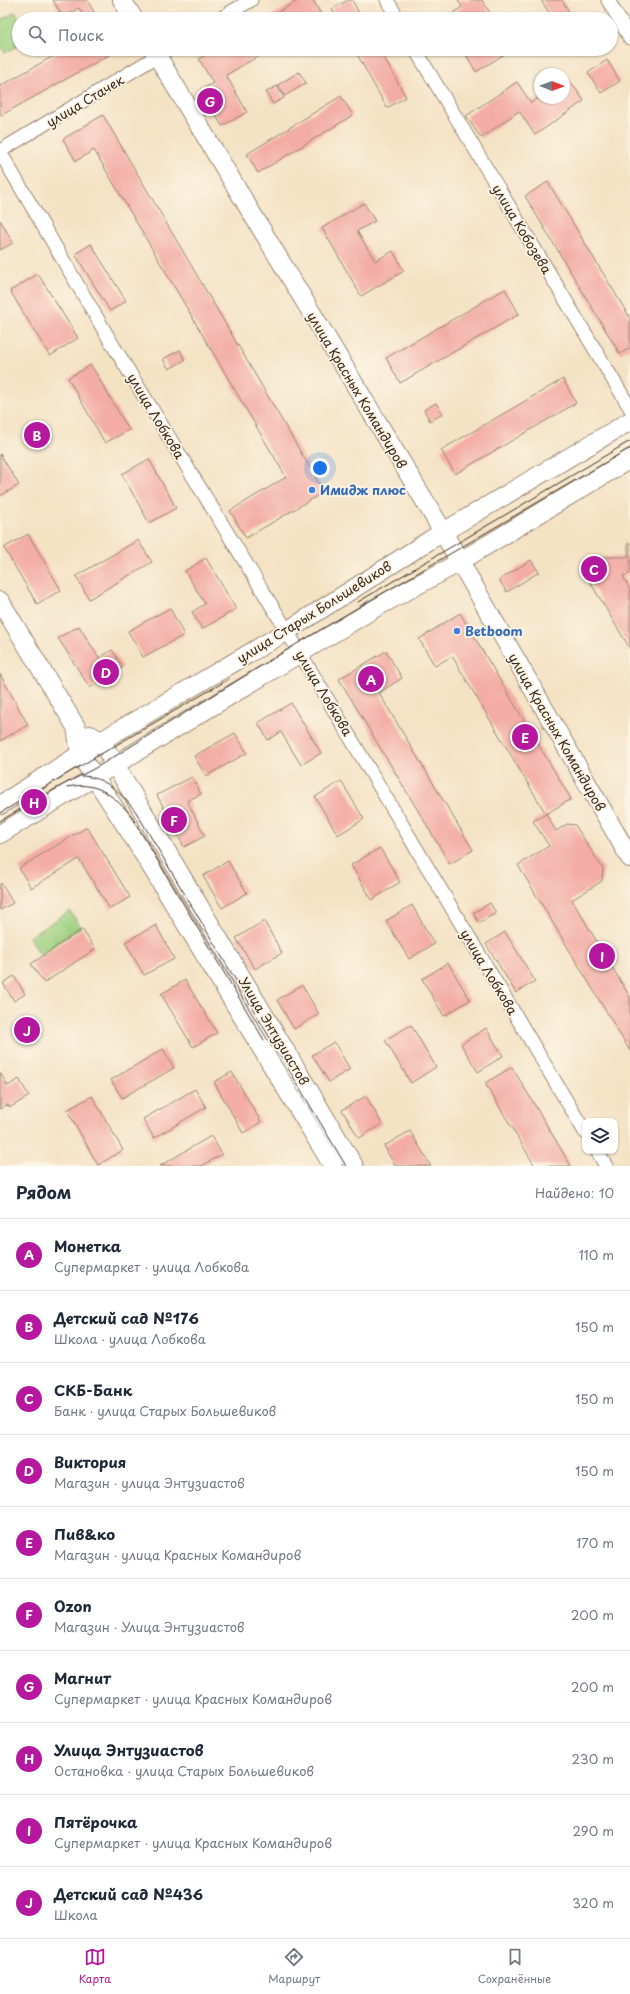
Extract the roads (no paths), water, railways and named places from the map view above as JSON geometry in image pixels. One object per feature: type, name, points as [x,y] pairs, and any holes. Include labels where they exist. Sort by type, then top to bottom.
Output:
[{"type":"street","points":[[122,0],[130,12]]},
{"type":"street","points":[[231,12],[251,0]]},
{"type":"street","points":[[387,0],[394,12]]},
{"type":"street","points":[[608,0],[615,12]]},
{"type":"street","points":[[618,17],[630,38]]},
{"type":"street","name":"улица Стачек","points":[[0,152],[154,56]]},
{"type":"street","name":"улица Красных Командиров","points":[[162,56],[443,532],[630,858]]},
{"type":"street","name":"улица Кобозева","points":[[419,56],[630,408]]},
{"type":"street","name":"улица Лобкова","points":[[0,152],[111,342],[287,631],[582,1127]]},
{"type":"street","name":"улица Старых Большевиков","points":[[0,805],[101,741],[287,631],[443,532],[630,421]]},
{"type":"street","name":"улица Старых Большевиков","points":[[0,834],[375,608],[459,561],[630,459]]},
{"type":"street","points":[[0,601],[76,727]]},
{"type":"street","name":"Улица Энтузиастов","points":[[76,727],[101,741],[354,1166]]},
{"type":"street","name":"Улица Энтузиастов","points":[[76,727],[80,754],[135,840],[333,1166]]},
{"type":"street","points":[[599,1154],[606,1166]]},
{"type":"tram line","points":[[358,602],[630,441]]},
{"type":"tram line","points":[[0,821],[55,789],[99,766],[295,645],[630,448]]},
{"type":"tram line","points":[[0,813],[229,679]]},
{"type":"tram line","points":[[81,776],[98,779],[112,787],[136,812],[346,1166]]},
{"type":"tram line","points":[[67,787],[87,786],[103,791],[116,800],[130,814],[264,1040]]},
{"type":"place","name":"Магнит","points":[[210,101]]},
{"type":"place","name":"Детский сад №176","points":[[37,435]]},
{"type":"place","name":"Имидж плюс","points":[[312,490]]},
{"type":"place","name":"СКБ-Банк","points":[[594,569]]},
{"type":"place","name":"Betboom","points":[[457,631]]},
{"type":"place","name":"Виктория","points":[[106,672]]},
{"type":"place","name":"Монетка","points":[[371,679]]},
{"type":"place","name":"Пив&ко","points":[[525,737]]},
{"type":"place","name":"Улица Энтузиастов","points":[[34,802]]},
{"type":"place","name":"Ozon","points":[[174,820]]},
{"type":"place","name":"Пятёрочка","points":[[602,956]]},
{"type":"place","name":"Детский сад №436","points":[[27,1030]]}]
